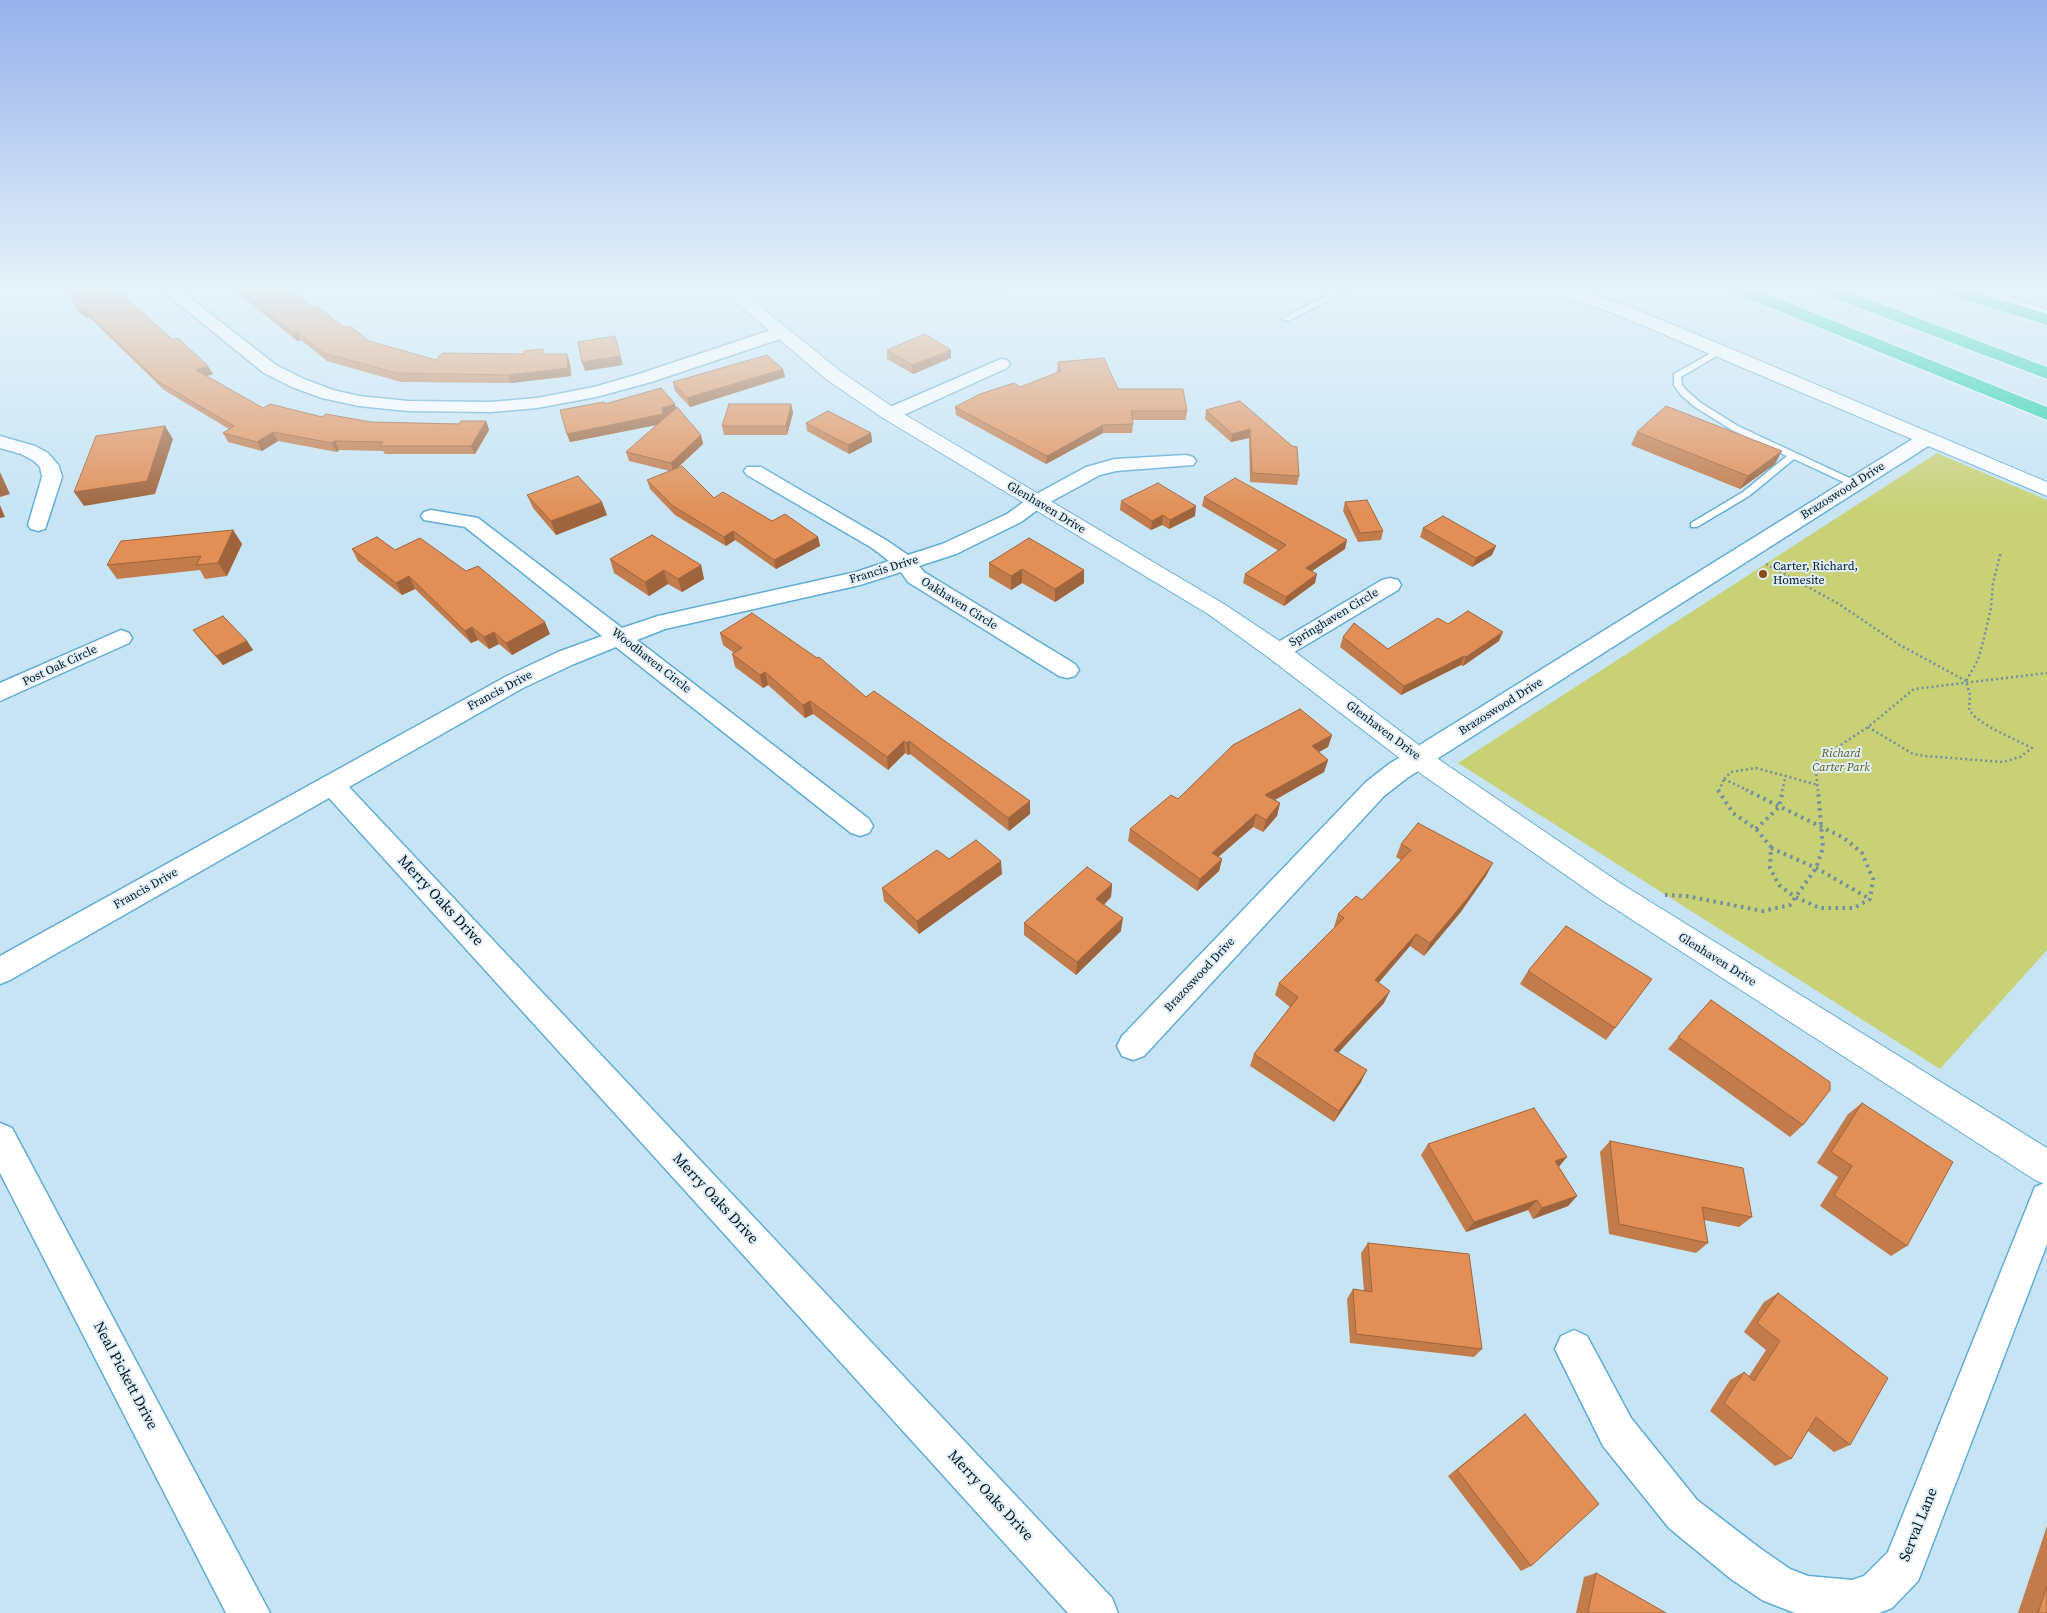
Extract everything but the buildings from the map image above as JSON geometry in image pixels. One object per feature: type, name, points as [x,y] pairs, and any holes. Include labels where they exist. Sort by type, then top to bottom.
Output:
[{"type":"highway","points":[[1920,362],[2047,414]]},
{"type":"highway","points":[[2019,362],[2047,373]]},
{"type":"street","points":[[261,362],[270,369],[298,383],[328,394],[359,401],[408,406],[491,407],[537,403],[596,392],[693,362]]},
{"type":"street","name":"Glenhaven Drive","points":[[817,362],[890,414],[1216,609],[1278,652],[1419,759],[1610,891],[2047,1168]]},
{"type":"street","points":[[1747,362],[2047,490]]},
{"type":"street","points":[[890,414],[1001,364]]},
{"type":"street","name":"Brazoswood Drive","points":[[1133,1046],[1374,789],[1926,439]]},
{"type":"street","points":[[0,442],[28,450],[41,457],[49,466],[52,477],[38,526]]},
{"type":"street","name":"Francis Drive","points":[[0,971],[515,682],[566,658],[658,623],[722,607],[842,583],[949,549],[991,530],[1036,502],[1093,471],[1115,465],[1186,461]]},
{"type":"street","name":"Oakhaven Circle","points":[[754,471],[878,544],[906,564],[916,577],[1067,670]]},
{"type":"street","name":"Woodhaven Circle","points":[[432,516],[472,522],[860,826]]},
{"type":"street","name":"Springhaven Circle","points":[[1278,652],[1390,585]]},
{"type":"street","name":"Post Oak Circle","points":[[0,694],[121,638]]},
{"type":"street","name":"Merry Oaks Drive","points":[[332,784],[1097,1613]]},
{"type":"street","name":"Neal Pickett Drive","points":[[0,1139],[249,1613]]},
{"type":"street","name":"Serval Lane","points":[[1574,1349],[1617,1432],[1683,1514],[1746,1564],[1777,1584],[1808,1596],[1852,1600],[1869,1595],[1877,1592],[1903,1566],[2047,1199]]},
{"type":"lane","points":[[1701,362],[1677,376],[1678,385],[1698,405],[1718,418],[1792,456],[1855,484]]},
{"type":"lane","points":[[1694,525],[1746,494],[1792,456]]},
{"type":"path","points":[[1746,552],[1839,604],[1898,644],[1966,681],[1970,695],[1969,710],[1976,718],[1993,729],[2032,748],[2020,757],[2003,762],[1925,756],[1913,754],[1868,727]]},
{"type":"path","points":[[1966,681],[1978,660],[1984,638],[1991,608],[1993,583],[2001,552]]},
{"type":"path","points":[[1657,894],[1686,896],[1763,911],[1790,905],[1816,868],[1823,848],[1816,762],[1868,727],[1914,689],[1966,681],[2047,673]]},
{"type":"path","points":[[1818,784],[1756,768],[1731,772],[1724,779],[1718,790],[1733,813],[1756,829],[1771,847],[1816,868],[1870,899]]},
{"type":"path","points":[[1756,829],[1779,807],[1786,775]]},
{"type":"path","points":[[1724,779],[1844,838],[1862,853],[1873,879],[1870,899]]},
{"type":"path","points":[[1771,847],[1770,868],[1778,885],[1795,897],[1820,908],[1854,908],[1870,899]]},
{"type":"green space","name":"Richard Carter Park","points":[[1937,453],[2047,500],[2047,950],[1940,1069],[1458,763]]},
{"type":"place","name":"Carter, Richard, Homesite","points":[[1763,574]]}]
